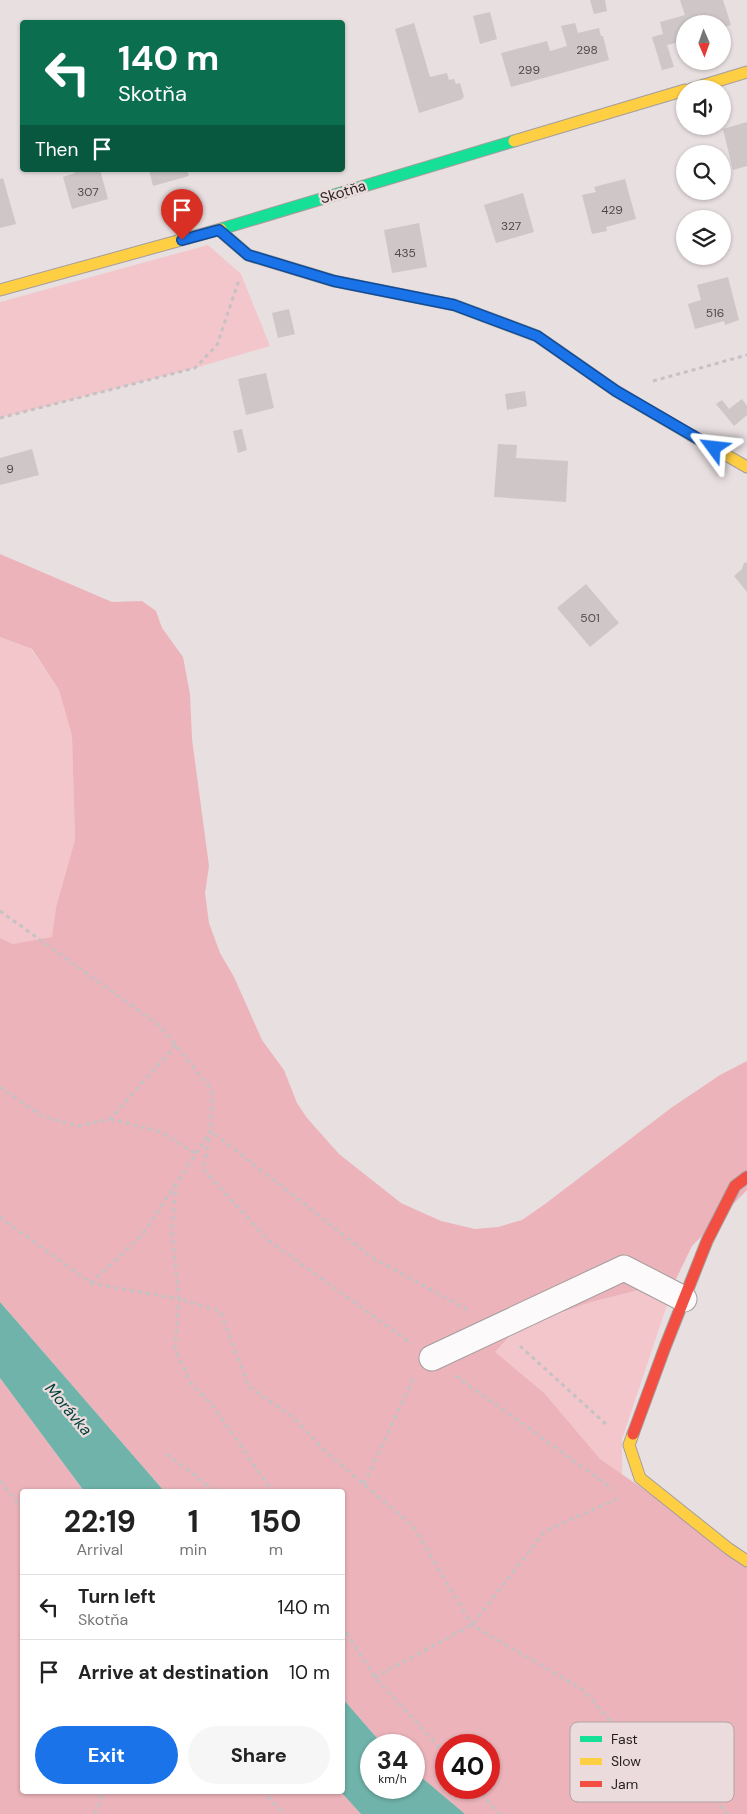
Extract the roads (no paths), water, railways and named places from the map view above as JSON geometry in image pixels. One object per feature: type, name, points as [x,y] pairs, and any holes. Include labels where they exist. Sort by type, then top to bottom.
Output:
[{"type":"street","points":[[721,80],[747,72]]},
{"type":"street","name":"Skotňa","points":[[0,290],[219,230],[676,93]]},
{"type":"street","points":[[219,230],[248,255],[334,281],[454,305],[537,336],[616,391],[747,467]]},
{"type":"street","points":[[747,1177],[735,1186],[707,1241],[629,1445],[640,1478],[747,1561]]},
{"type":"street","points":[[432,1358],[624,1268],[684,1299]]},
{"type":"water","name":"Morávka","points":[[0,1302],[162,1489],[83,1489],[0,1378]]},
{"type":"water","points":[[345,1701],[373,1734],[360,1734],[360,1799],[425,1799],[425,1780],[435,1789],[435,1799],[447,1799],[465,1814],[361,1814],[343,1794],[345,1794]]}]
